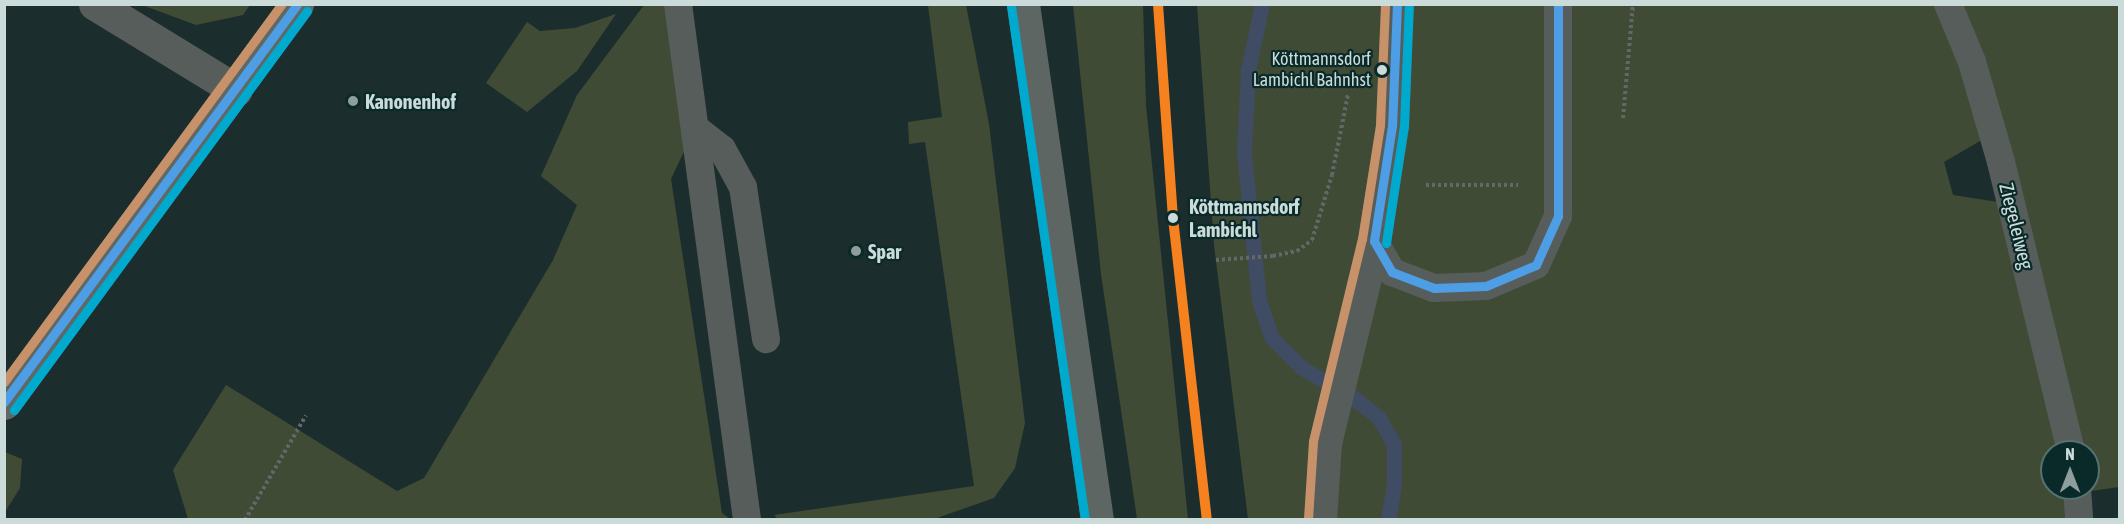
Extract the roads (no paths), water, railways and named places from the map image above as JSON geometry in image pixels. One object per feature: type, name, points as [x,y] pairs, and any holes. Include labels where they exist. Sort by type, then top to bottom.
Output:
[{"type":"main road","points":[[4,403],[297,4]]},
{"type":"main road","points":[[1023,4],[1097,519]]},
{"type":"street","points":[[95,4],[236,90]]},
{"type":"street","points":[[1320,519],[1330,421],[1374,241],[1392,126],[1398,4]]},
{"type":"lane","points":[[678,4],[747,519]]},
{"type":"lane","points":[[1374,241],[1392,272],[1434,288],[1486,286],[1536,265],[1558,216],[1558,4]]},
{"type":"lane","name":"Ziegeleiweg","points":[[1948,4],[1972,62],[2001,162],[2068,440]]},
{"type":"lane","points":[[695,128],[722,149],[743,187],[766,339]]},
{"type":"lane","points":[[2078,500],[2079,519]]},
{"type":"waterway","points":[[1262,4],[1248,70],[1244,153],[1259,301],[1272,338],[1302,368],[1350,395],[1379,418],[1394,444],[1394,485],[1388,520]]},
{"type":"place","name":"Köttmannsdorf Lambichl Bahnhst","points":[[1382,70]]},
{"type":"place","name":"Kanonenhof","points":[[353,101]]},
{"type":"place","name":"Köttmannsdorf Lambichl","points":[[1173,218]]},
{"type":"place","name":"Spar","points":[[856,251]]}]
